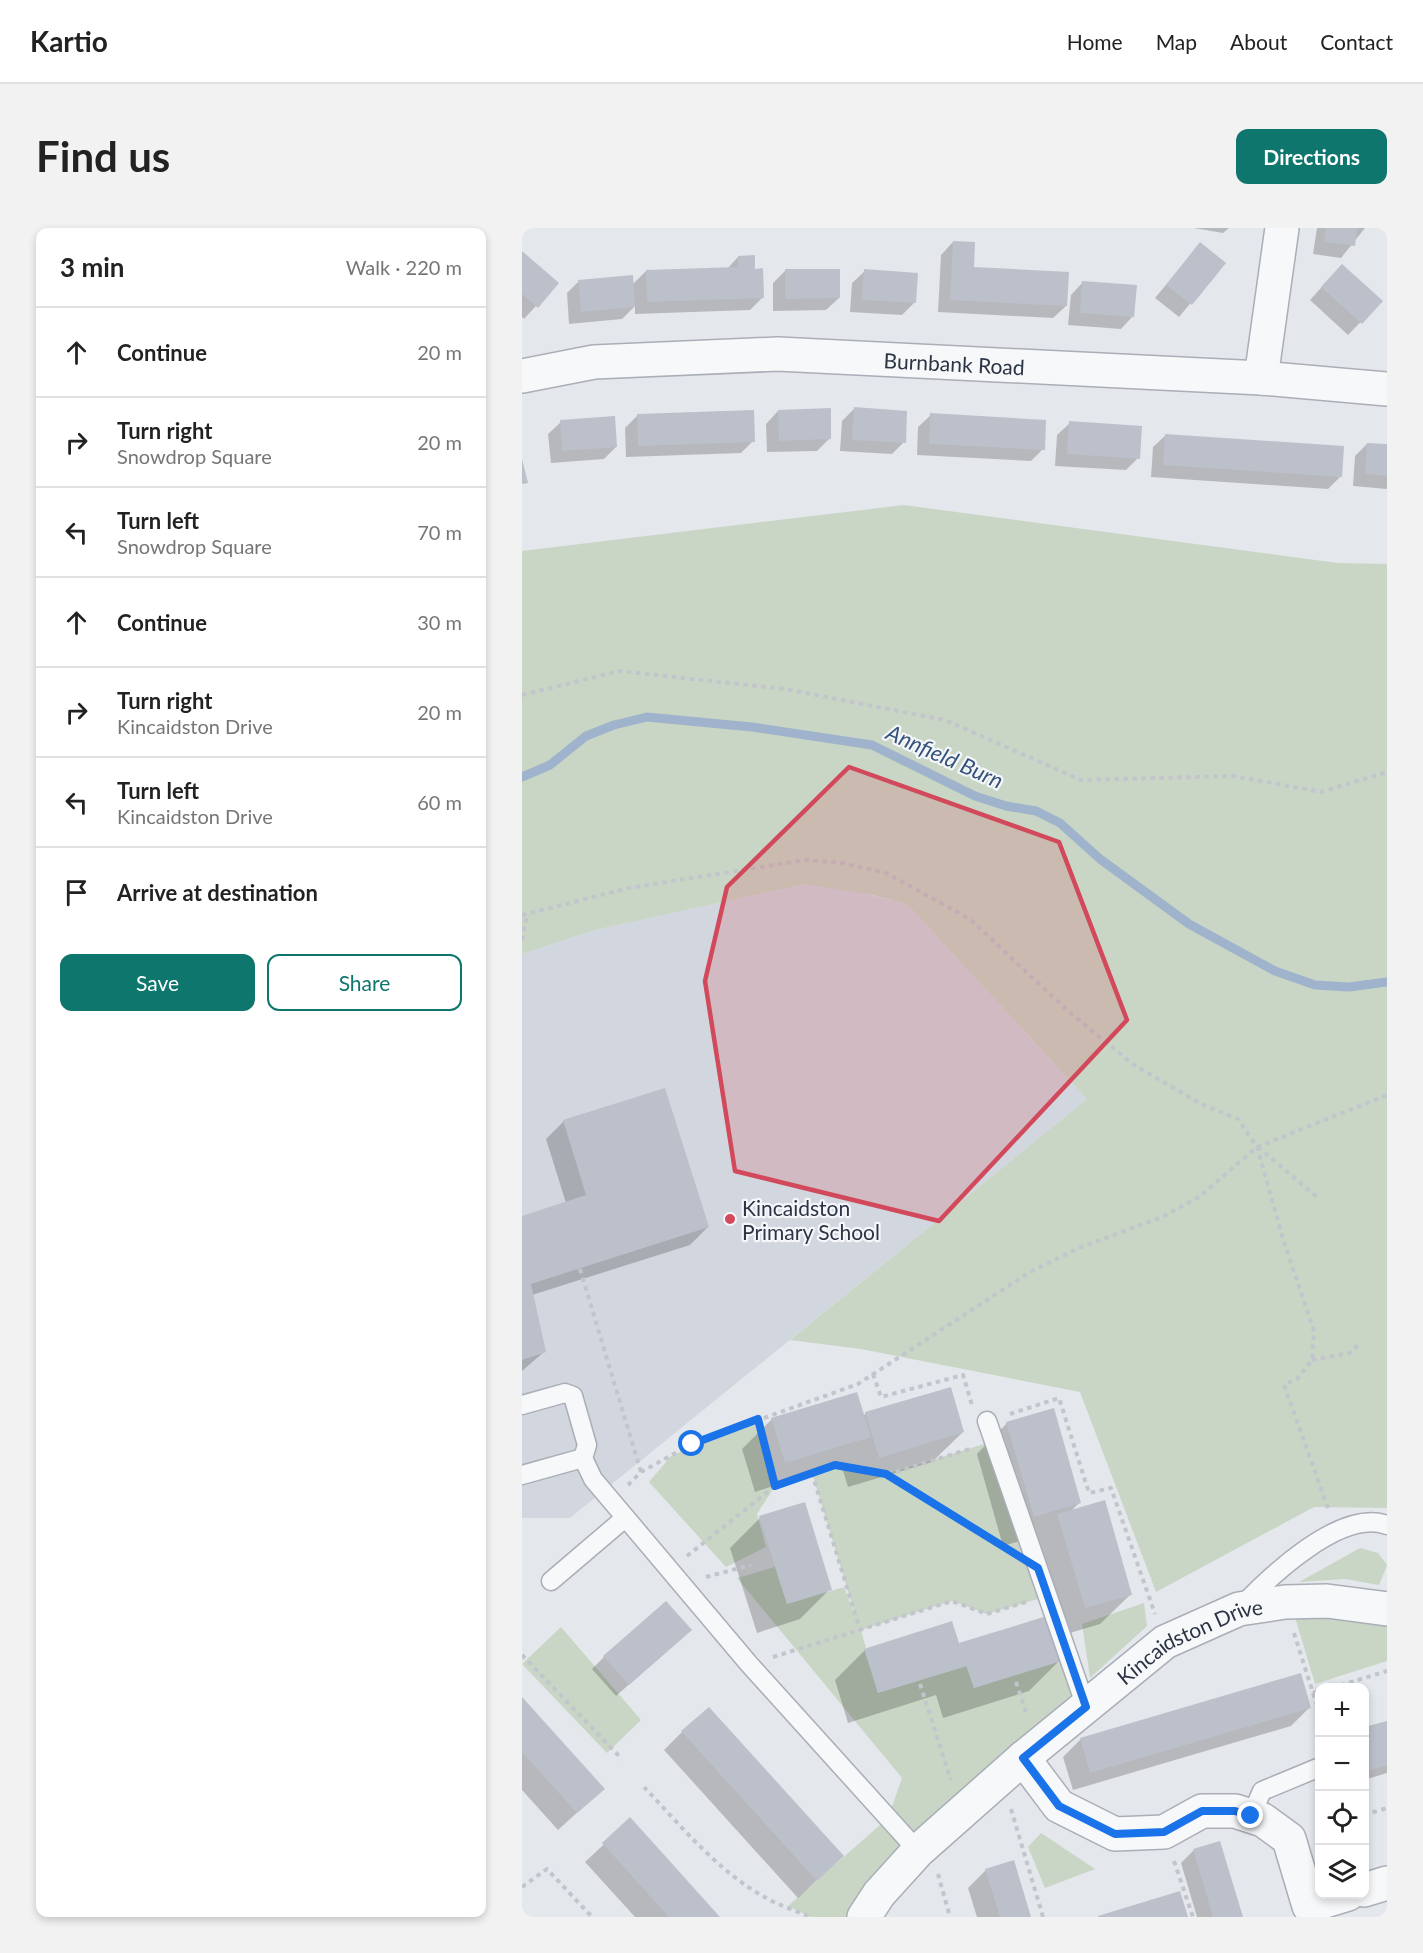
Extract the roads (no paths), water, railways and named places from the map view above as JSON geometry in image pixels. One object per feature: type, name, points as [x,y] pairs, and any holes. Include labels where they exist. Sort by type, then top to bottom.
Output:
[{"type":"street","points":[[1261,378],[1282,228]]},
{"type":"street","name":"Burnbank Road","points":[[522,376],[594,362],[778,354],[1261,378],[1387,389]]},
{"type":"street","name":"Kincaidston Drive","points":[[864,1917],[879,1894],[924,1846],[1013,1768],[1165,1642],[1239,1609],[1285,1602],[1327,1601],[1387,1609]]},
{"type":"street","points":[[1013,1768],[1059,1806],[1115,1834],[1164,1832],[1202,1811],[1235,1811],[1263,1820],[1289,1839],[1309,1906],[1332,1899]]},
{"type":"street","points":[[1369,1889],[1387,1883]]},
{"type":"lane","points":[[522,1405],[565,1393],[573,1396],[587,1445],[583,1458],[593,1479],[749,1664],[924,1846]]},
{"type":"lane","points":[[987,1420],[1086,1707]]},
{"type":"lane","points":[[522,1475],[583,1458]]},
{"type":"lane","points":[[551,1581],[626,1518]]},
{"type":"lane","points":[[1239,1609],[1270,1575],[1337,1531],[1362,1522],[1387,1525]]},
{"type":"lane","points":[[1251,1816],[1262,1791],[1315,1769]]},
{"type":"waterway","name":"Annfield Burn","points":[[522,777],[550,765],[586,736],[614,725],[647,717],[752,727],[872,745],[975,796],[1006,806],[1036,811],[1060,823],[1100,859],[1189,924],[1275,971],[1315,985],[1349,987],[1387,982]]},
{"type":"place","name":"Kincaidston Primary School","points":[[730,1219]]}]
